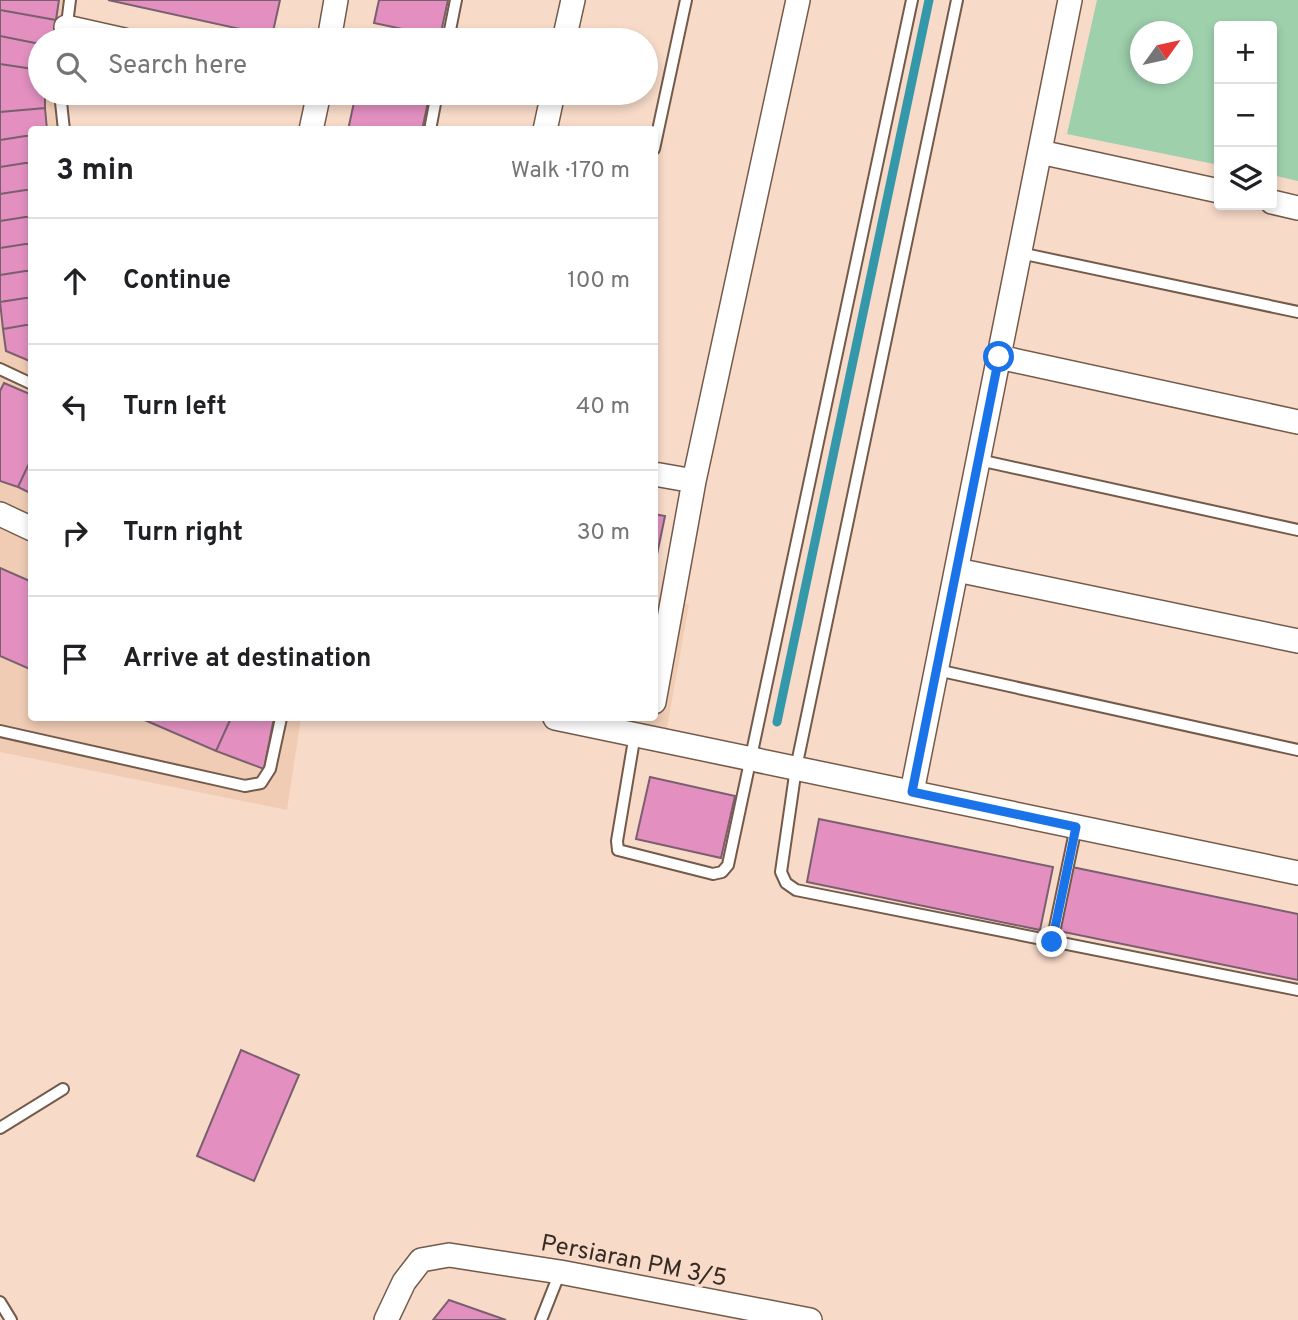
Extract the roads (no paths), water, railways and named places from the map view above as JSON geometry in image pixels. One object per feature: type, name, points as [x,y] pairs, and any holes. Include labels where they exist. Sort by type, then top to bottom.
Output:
[{"type":"street","points":[[330,28],[336,0]]},
{"type":"street","points":[[567,28],[573,0]]},
{"type":"street","points":[[658,673],[668,601],[798,0]]},
{"type":"street","points":[[912,792],[1070,0]]},
{"type":"street","points":[[313,126],[317,105]]},
{"type":"street","points":[[546,126],[550,105]]},
{"type":"street","points":[[1040,152],[1214,190]]},
{"type":"street","points":[[1277,203],[1298,208]]},
{"type":"street","points":[[999,357],[1298,422]]},
{"type":"street","points":[[658,475],[694,481]]},
{"type":"street","points":[[0,514],[28,526]]},
{"type":"street","points":[[957,570],[1298,641]]},
{"type":"street","points":[[578,721],[645,730],[749,758],[1298,873]]},
{"type":"street","name":"Persiaran PM 3/5","points":[[386,1320],[404,1282],[421,1260],[449,1255],[560,1272],[810,1320]]},
{"type":"lane","points":[[66,28],[70,0]]},
{"type":"lane","points":[[450,28],[456,0]]},
{"type":"lane","points":[[658,130],[686,0]]},
{"type":"lane","points":[[645,730],[617,841],[618,850],[713,874],[722,872],[728,865],[912,0]]},
{"type":"lane","points":[[957,0],[796,768],[781,872],[786,883],[796,890],[1298,990]]},
{"type":"lane","points":[[61,105],[64,126]]},
{"type":"lane","points":[[430,126],[434,105]]},
{"type":"lane","points":[[1020,253],[1298,312]]},
{"type":"lane","points":[[0,369],[28,382]]},
{"type":"lane","points":[[979,460],[1298,530]]},
{"type":"lane","points":[[936,670],[1298,750]]},
{"type":"lane","points":[[0,732],[245,786],[261,783],[270,769],[280,721]]},
{"type":"lane","points":[[1052,942],[1076,827]]},
{"type":"lane","points":[[0,1128],[63,1090]]},
{"type":"lane","points":[[541,1320],[560,1272]]},
{"type":"lane","points":[[0,1303],[11,1320]]},
{"type":"waterway","points":[[777,722],[929,0]]}]
